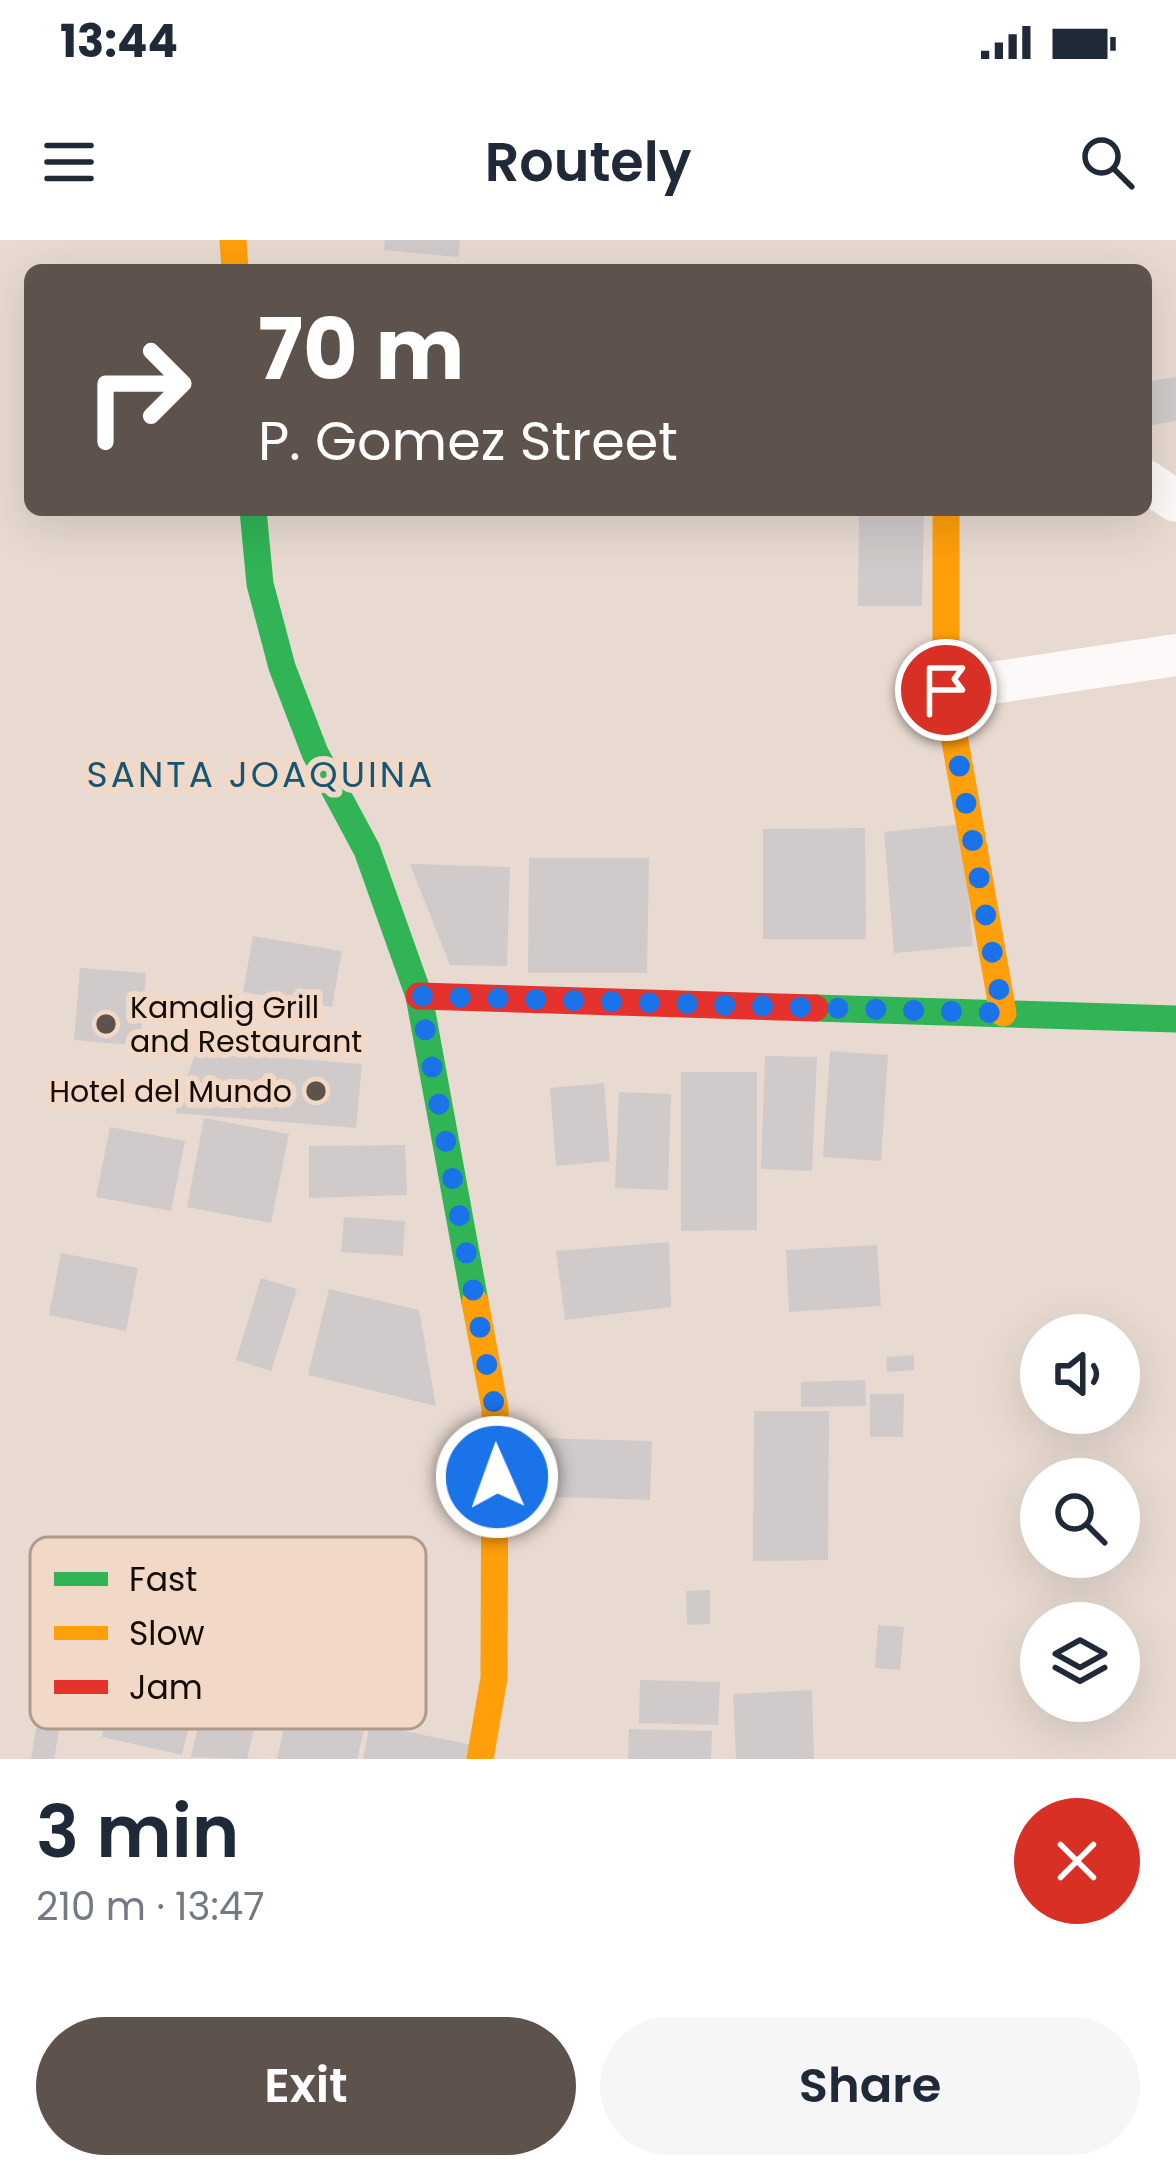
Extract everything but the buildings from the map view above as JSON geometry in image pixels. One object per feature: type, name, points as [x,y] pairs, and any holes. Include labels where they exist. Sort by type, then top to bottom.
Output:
[{"type":"main road","points":[[254,516],[260,584],[282,668],[315,753],[367,850],[419,996],[495,1409],[494,1678],[480,1759]]},
{"type":"main road","points":[[946,516],[946,690],[1003,1013]]},
{"type":"main road","points":[[419,996],[1176,1019]]},
{"type":"street","points":[[946,690],[1176,655]]},
{"type":"traffic: fast","points":[[254,516],[260,584],[282,667],[315,753],[367,850],[419,996],[475,1302]]},
{"type":"traffic: fast","points":[[815,1008],[1176,1019]]},
{"type":"traffic: slow","points":[[233,240],[235,264]]},
{"type":"traffic: slow","points":[[946,516],[946,690],[1003,1013]]},
{"type":"traffic: slow","points":[[475,1302],[495,1409],[494,1678],[480,1759]]},
{"type":"traffic: jam","points":[[419,996],[815,1008]]},
{"type":"place","name":"Kamalig Grill and Restaurant","points":[[106,1024]]},
{"type":"place","name":"Hotel del Mundo","points":[[316,1091]]},
{"type":"district","name":"SANTA JOAQUINA","points":[[261,774]]},
{"type":"route","points":[[497,1477],[495,1409],[419,996],[1003,1013],[946,690]]}]
